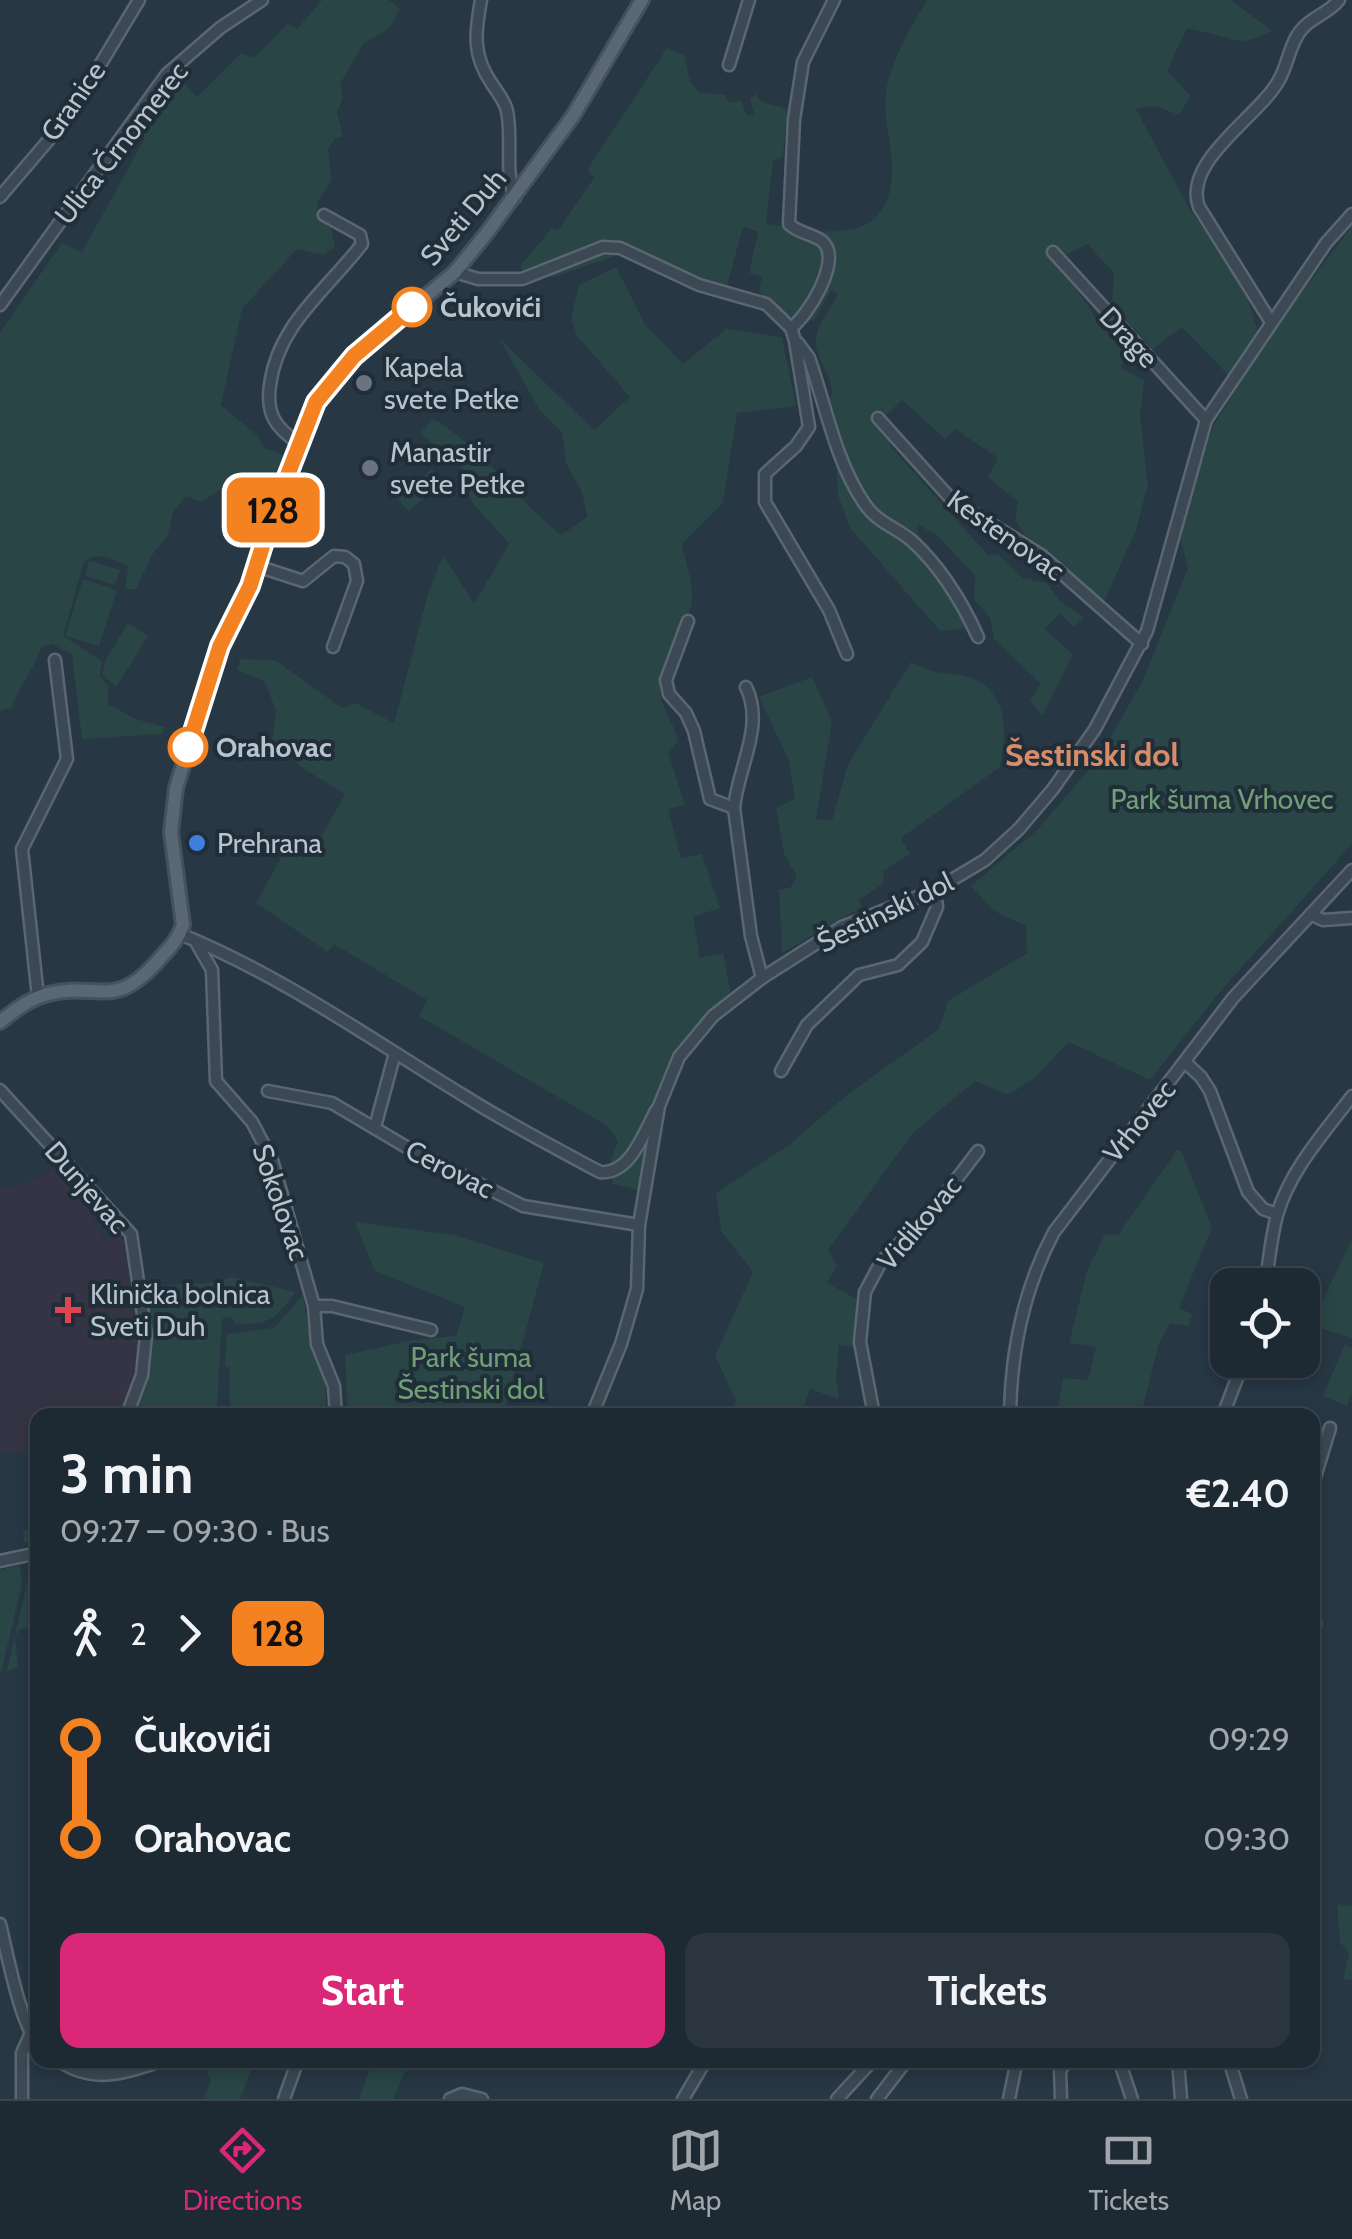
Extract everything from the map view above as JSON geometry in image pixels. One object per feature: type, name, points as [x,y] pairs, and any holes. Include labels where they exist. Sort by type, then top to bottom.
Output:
[{"type":"main road","name":"Sveti Duh","points":[[186,936],[170,832],[174,796],[220,646],[247,593],[316,402],[336,374],[455,272],[515,198],[573,116],[642,0]]},
{"type":"main road","points":[[0,1022],[38,997],[64,992],[110,993],[128,988],[186,936]]},
{"type":"street","name":"Granice","points":[[0,197],[70,115],[138,0]]},
{"type":"street","name":"Ulica Črnomerec","points":[[0,305],[168,74],[220,28],[262,0]]},
{"type":"street","points":[[481,0],[474,39],[476,52],[507,108],[510,183],[515,198]]},
{"type":"street","points":[[729,65],[749,0]]},
{"type":"street","points":[[791,328],[806,314],[830,261],[824,242],[802,235],[789,224],[794,119],[803,62],[834,0]]},
{"type":"street","points":[[1271,322],[1199,208],[1197,180],[1210,159],[1279,81],[1300,30],[1339,0]]},
{"type":"street","name":"Šestinski dol","points":[[595,1408],[621,1344],[636,1292],[640,1224],[659,1106],[672,1068],[702,1027],[762,978],[842,927],[935,890],[985,860],[1043,802],[1094,729],[1142,644],[1206,420],[1331,236],[1352,214]]},
{"type":"street","points":[[298,443],[274,424],[268,407],[277,352],[290,326],[362,244],[360,235],[324,215]]},
{"type":"street","points":[[455,272],[478,279],[522,279],[603,247],[620,248],[698,285],[758,300],[774,310],[791,328],[795,341],[810,428],[766,474],[765,502],[829,610],[847,654]]},
{"type":"street","name":"Drage","points":[[1054,252],[1206,420]]},
{"type":"street","points":[[795,341],[808,358],[848,477],[880,522],[910,539],[954,590],[978,637]]},
{"type":"street","name":"Kestenovac","points":[[878,418],[951,499],[1041,555],[1142,644]]},
{"type":"street","points":[[257,566],[299,582],[308,580],[334,556],[354,564],[357,581],[334,647]]},
{"type":"street","points":[[688,621],[666,680],[669,694],[686,713],[694,731],[710,799],[734,808]]},
{"type":"street","points":[[38,997],[22,849],[68,759],[56,660]]},
{"type":"street","points":[[746,687],[755,718],[734,808],[751,936],[762,978]]},
{"type":"street","name":"Vrhovec","points":[[1010,1408],[1020,1315],[1043,1253],[1086,1187],[1234,998],[1352,870]]},
{"type":"street","points":[[781,1070],[807,1025],[859,975],[898,964],[922,942],[936,914],[935,890]]},
{"type":"street","points":[[1312,915],[1323,920],[1352,918]]},
{"type":"street","points":[[186,936],[315,1001],[497,1116],[600,1172],[620,1168],[629,1158],[659,1106]]},
{"type":"street","name":"Sokolovac","points":[[186,936],[204,952],[212,970],[218,1085],[252,1122],[272,1160],[314,1306],[317,1344],[334,1386],[336,1408]]},
{"type":"street","points":[[375,1127],[394,1053]]},
{"type":"street","points":[[1186,1063],[1210,1092],[1248,1192],[1262,1208],[1277,1214]]},
{"type":"street","name":"Dunjevac","points":[[0,1090],[131,1234],[146,1335],[138,1389],[131,1408]]},
{"type":"street","name":"Cerovac","points":[[268,1090],[332,1102],[408,1148],[523,1206],[640,1224]]},
{"type":"street","points":[[1268,1268],[1277,1214],[1298,1167],[1352,1096]]},
{"type":"street","name":"Vidikovac","points":[[873,1408],[860,1342],[865,1292],[882,1262],[932,1212],[978,1151]]},
{"type":"street","points":[[314,1306],[332,1306],[431,1330]]},
{"type":"street","points":[[1226,1408],[1237,1378]]},
{"type":"street","points":[[1320,1461],[1330,1428]]},
{"type":"street","points":[[0,1561],[30,1555]]},
{"type":"street","points":[[0,1924],[30,2031],[22,2053],[22,2099]]},
{"type":"street","points":[[75,2068],[92,2076],[138,2068]]},
{"type":"street","points":[[284,2099],[295,2068]]},
{"type":"street","points":[[684,2099],[701,2068]]},
{"type":"street","points":[[837,2099],[866,2068]]},
{"type":"street","points":[[877,2099],[900,2068]]},
{"type":"street","points":[[1009,2099],[1015,2068]]},
{"type":"street","points":[[1061,2099],[1062,2068]]},
{"type":"street","points":[[1121,2068],[1132,2099]]},
{"type":"street","points":[[1179,2068],[1181,2099]]},
{"type":"street","points":[[1231,2068],[1241,2099]]},
{"type":"street","points":[[450,2099],[462,2094],[482,2099]]},
{"type":"shaded area","name":"Klinička bolnica Sveti Duh","points":[[56,1167],[82,1198],[105,1241],[120,1233],[123,1237],[138,1334],[137,1364],[122,1408],[30,1408],[30,1453],[0,1451],[0,1190],[33,1180]]},
{"type":"green space","points":[[322,0],[389,0],[400,9],[390,28],[363,44],[340,84],[343,98],[337,112],[343,136],[335,138],[328,149],[332,180],[318,201],[317,218],[331,228],[335,247],[324,255],[297,249],[242,309],[221,405],[258,436],[264,448],[283,455],[266,504],[219,490],[202,502],[186,496],[173,512],[168,535],[152,555],[136,589],[125,589],[128,567],[123,564],[100,557],[84,562],[63,636],[102,661],[100,676],[108,686],[108,704],[136,719],[165,727],[162,734],[82,739],[72,655],[52,644],[42,647],[12,707],[0,711],[0,332],[62,243],[82,252],[145,138],[137,128],[181,80],[197,97],[241,53],[254,58],[288,23],[297,29]]},
{"type":"green space","points":[[928,0],[1231,0],[1272,31],[1244,42],[1187,28],[1167,71],[1191,96],[1179,115],[1155,106],[1136,109],[1190,210],[1243,282],[1259,335],[1228,375],[1182,327],[1153,349],[1112,305],[1114,273],[1087,244],[1056,260],[1103,328],[1126,347],[1121,368],[1144,380],[1140,415],[1148,485],[1136,530],[1104,602],[1028,539],[1015,520],[1018,502],[988,477],[998,458],[955,429],[945,439],[902,400],[879,422],[892,448],[988,555],[998,554],[1023,578],[1047,583],[1060,601],[1084,618],[1074,627],[1060,613],[1045,629],[1073,654],[1042,716],[1030,701],[1041,684],[994,639],[990,618],[974,599],[975,576],[937,535],[917,524],[918,533],[970,607],[972,627],[940,631],[850,528],[838,495],[836,457],[818,395],[831,398],[816,337],[838,294],[831,290],[814,321],[782,314],[759,292],[762,276],[749,273],[758,232],[743,227],[727,286],[673,273],[632,250],[557,276],[525,280],[520,266],[552,228],[558,230],[594,178],[587,170],[667,48],[684,55],[690,81],[699,92],[725,95],[729,102],[742,101],[746,115],[754,114],[750,99],[756,94],[762,102],[787,109],[783,157],[773,161],[766,224],[828,231],[864,225],[878,215],[887,199],[892,175],[885,106],[889,79],[906,36]]},
{"type":"green space","name":"Park šuma Vrhovec","points":[[1352,226],[1352,844],[1219,993],[1150,1080],[1069,1042],[1035,1077],[1009,1095],[975,1081],[913,1133],[828,1250],[837,1266],[827,1283],[857,1299],[858,1348],[839,1345],[839,1399],[810,1389],[803,1408],[730,1408],[736,1401],[715,1356],[753,1272],[721,1231],[716,1193],[789,1145],[848,1094],[939,1029],[948,1001],[1027,953],[1026,926],[994,911],[971,886],[1037,830],[1098,759],[1143,680],[1188,568],[1179,533],[1214,425],[1271,333]]},
{"type":"green space","points":[[616,267],[645,324],[683,364],[726,329],[782,337],[796,406],[737,413],[723,503],[682,544],[692,600],[663,667],[660,689],[678,741],[668,752],[685,805],[668,809],[681,858],[702,854],[720,908],[693,917],[700,958],[723,953],[731,995],[689,1034],[663,1080],[648,1133],[640,1190],[613,1184],[609,1165],[618,1141],[606,1125],[419,1016],[427,1000],[334,944],[328,952],[256,903],[290,841],[314,849],[345,794],[301,767],[272,741],[276,711],[265,682],[237,670],[240,659],[275,660],[342,708],[355,703],[394,723],[428,594],[443,555],[474,604],[509,544],[471,501],[463,469],[420,433],[434,419],[452,431],[561,535],[587,517],[582,492],[566,463],[562,432],[539,409],[499,338],[594,430],[630,397],[577,336],[571,319],[579,285]]},
{"type":"green space","points":[[432,469],[443,483],[408,511],[396,497]]},
{"type":"green space","points":[[89,560],[120,570],[115,585],[85,576]]},
{"type":"green space","points":[[83,579],[117,590],[99,646],[65,636]]},
{"type":"green space","points":[[128,623],[148,636],[116,687],[102,674],[106,659]]},
{"type":"green space","points":[[911,662],[933,671],[972,678],[993,694],[1004,728],[1000,767],[901,838],[910,854],[883,871],[884,883],[859,900],[862,907],[782,953],[779,890],[791,887],[797,877],[784,854],[776,808],[795,799],[789,761],[759,697],[812,677],[832,721],[816,819],[832,820],[848,764]]},
{"type":"green space","points":[[1177,1150],[1181,1151],[1212,1227],[1179,1308],[1192,1314],[1188,1326],[1170,1323],[1158,1346],[1143,1408],[1058,1408],[1063,1378],[1088,1380],[1096,1347],[1069,1343],[1087,1271],[1105,1234],[1118,1235]]},
{"type":"green space","name":"Park šuma Šestinski dol","points":[[355,1222],[454,1235],[544,1263],[505,1408],[348,1408],[345,1355],[412,1340],[456,1336],[465,1307],[375,1271]]},
{"type":"green space","points":[[1352,1239],[1352,1338],[1320,1328],[1320,1306]]},
{"type":"green space","points":[[232,1277],[296,1292],[277,1314],[265,1321],[236,1324],[230,1316],[222,1319],[217,1408],[138,1408],[152,1351],[146,1286],[209,1283]]},
{"type":"green space","points":[[303,1295],[311,1347],[326,1385],[326,1408],[230,1408],[229,1368],[225,1366],[227,1334],[274,1328]]},
{"type":"green space","points":[[1345,1344],[1352,1348],[1352,1393],[1347,1406],[1323,1396]]},
{"type":"green space","points":[[30,1509],[30,1543],[24,1543],[23,1530],[28,1530]]},
{"type":"green space","points":[[20,1565],[22,1584],[0,1677],[0,1570]]},
{"type":"green space","points":[[30,1570],[30,1628],[19,1629],[15,1638],[18,1667],[7,1671]]},
{"type":"green space","points":[[1337,1904],[1352,1906],[1352,1980],[1343,1979],[1349,1953],[1340,1942]]},
{"type":"green space","points":[[205,2068],[252,2068],[240,2099],[204,2099],[211,2081]]},
{"type":"green space","points":[[370,2068],[412,2068],[404,2073],[393,2099],[359,2099]]},
{"type":"bus line","name":"128","points":[[188,747],[220,646],[250,586],[298,443],[316,402],[354,356],[412,307]]},
{"type":"place","name":"Čukovići","points":[[412,307]]},
{"type":"place","name":"Kapela svete Petke","points":[[364,383]]},
{"type":"place","name":"Manastir svete Petke","points":[[370,468]]},
{"type":"place","name":"Orahovac","points":[[188,747]]},
{"type":"place","name":"Prehrana","points":[[197,843]]},
{"type":"place","name":"Klinička bolnica Sveti Duh","points":[[68,1310]]},
{"type":"district","name":"Šestinski dol","points":[[1092,754]]}]
